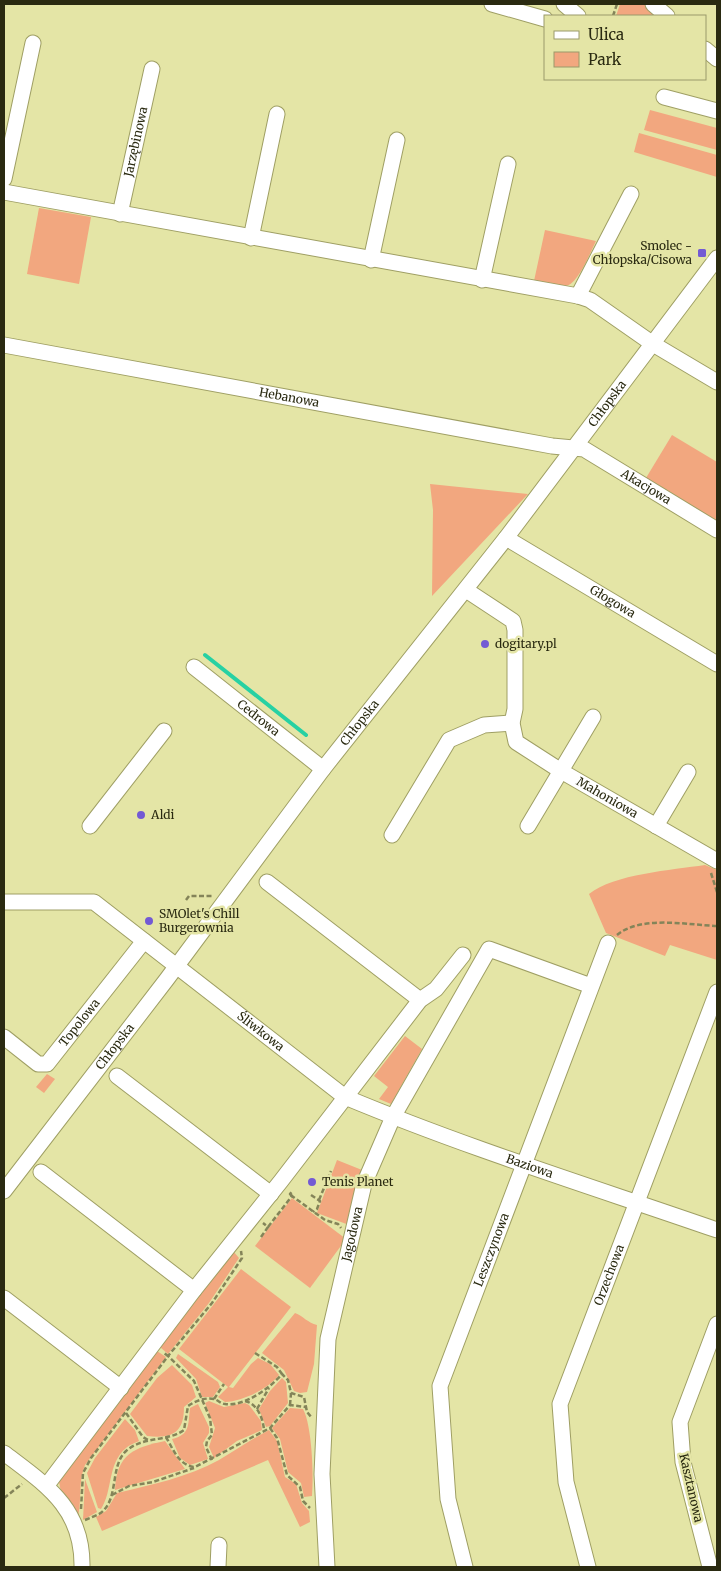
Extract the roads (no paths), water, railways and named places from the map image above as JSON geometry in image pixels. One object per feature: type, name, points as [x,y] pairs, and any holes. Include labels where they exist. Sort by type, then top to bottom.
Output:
[{"type":"street","points":[[492,4],[544,19]]},
{"type":"street","points":[[564,4],[577,15]]},
{"type":"street","points":[[653,4],[666,15]]},
{"type":"street","points":[[4,178],[33,43]]},
{"type":"street","points":[[706,50],[717,60]]},
{"type":"street","name":"Jarzębinowa","points":[[120,214],[152,69]]},
{"type":"street","points":[[664,97],[717,111]]},
{"type":"street","points":[[251,238],[278,114]]},
{"type":"street","points":[[371,260],[397,140]]},
{"type":"street","points":[[482,280],[508,164]]},
{"type":"street","points":[[4,192],[578,296],[590,300],[654,344],[717,382]]},
{"type":"street","points":[[578,296],[631,194]]},
{"type":"street","name":"Chłopska","points":[[4,1191],[176,967],[323,769],[466,590],[654,344],[717,258]]},
{"type":"street","name":"Hebanowa","points":[[4,345],[552,446],[575,448]]},
{"type":"street","name":"Akacjowa","points":[[575,448],[584,450],[717,530]]},
{"type":"street","name":"Głogowa","points":[[506,538],[717,664]]},
{"type":"street","name":"Mahoniowa","points":[[466,590],[513,621],[515,630],[515,689],[512,723],[516,742],[561,771],[656,826],[713,864]]},
{"type":"street","name":"Cedrowa","points":[[194,667],[323,769]]},
{"type":"street","points":[[528,826],[593,717]]},
{"type":"street","points":[[392,836],[449,740],[484,725],[512,723]]},
{"type":"street","points":[[90,826],[164,731]]},
{"type":"street","points":[[656,826],[688,772]]},
{"type":"street","points":[[268,882],[420,1000]]},
{"type":"street","points":[[4,902],[94,902],[176,967]]},
{"type":"street","name":"Topolowa","points":[[4,1038],[38,1064],[47,1064],[144,941]]},
{"type":"street","name":"Leszczynowa","points":[[465,1567],[448,1499],[440,1386],[608,943]]},
{"type":"street","name":"Jagodowa","points":[[327,1567],[322,1474],[328,1339],[364,1184],[393,1117],[489,949],[591,986]]},
{"type":"street","points":[[47,1485],[194,1290],[236,1239],[420,1000],[436,989],[463,955]]},
{"type":"street","name":"Śliwkowa","points":[[176,967],[345,1097]]},
{"type":"street","name":"Orzechowa","points":[[588,1567],[566,1482],[560,1404],[717,992]]},
{"type":"street","points":[[118,1076],[271,1194]]},
{"type":"street","name":"Baziowa","points":[[345,1097],[393,1117],[524,1164],[717,1230]]},
{"type":"street","points":[[41,1172],[194,1290]]},
{"type":"street","points":[[4,1298],[121,1388]]},
{"type":"street","name":"Kasztanowa","points":[[710,1567],[683,1462],[680,1422],[717,1324]]},
{"type":"street","points":[[4,1453],[47,1485],[61,1500],[75,1526],[82,1548],[82,1567]]},
{"type":"street","points":[[218,1567],[219,1546]]},
{"type":"waterway","points":[[205,655],[306,735]]},
{"type":"place","name":"Smolec - Chłopska/Cisowa","points":[[702,253]]},
{"type":"place","name":"dogitary.pl","points":[[485,644]]},
{"type":"place","name":"Aldi","points":[[141,815]]},
{"type":"place","name":"SMOlet's Chill Burgerownia","points":[[149,921]]},
{"type":"place","name":"Tenis Planet","points":[[312,1182]]}]
